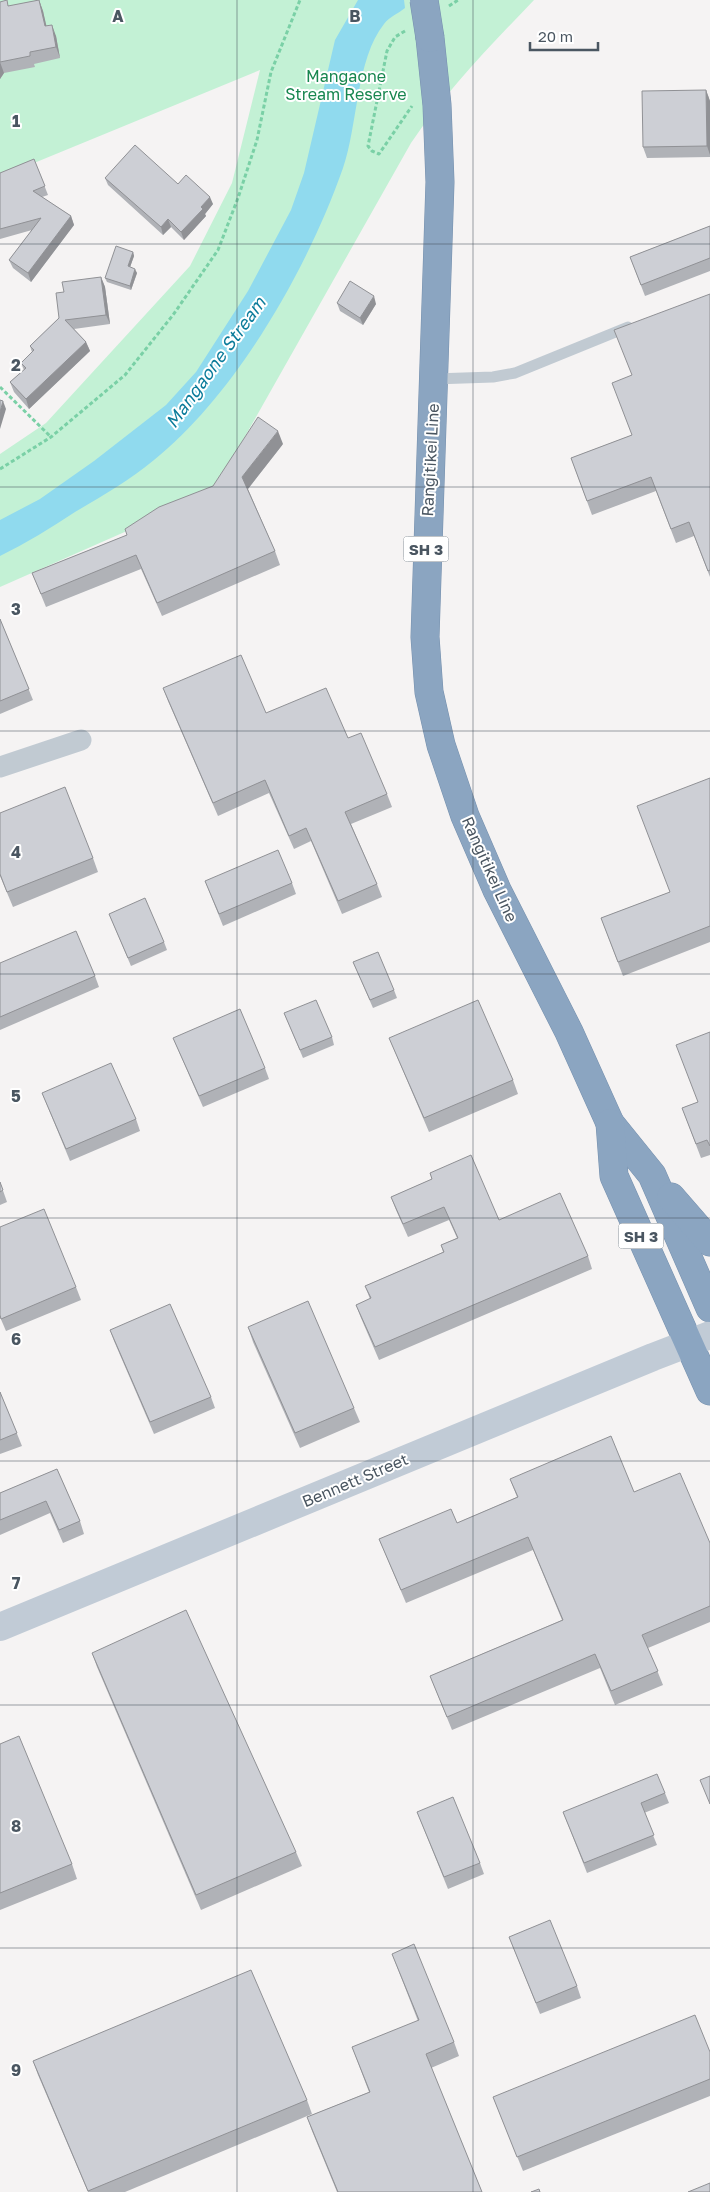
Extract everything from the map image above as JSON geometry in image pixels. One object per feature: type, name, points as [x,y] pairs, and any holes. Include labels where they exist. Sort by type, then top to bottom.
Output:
[{"type":"highway","name":"Rangitikei Line","points":[[436,4],[418,33],[440,182],[424,637],[430,692],[441,745],[465,816],[498,890],[569,1032],[610,1123],[652,1175],[710,1308]]},
{"type":"highway","name":"Rangitikei Line","points":[[610,1123],[614,1176],[699,1339],[710,1391]]},
{"type":"highway","points":[[652,1175],[710,1242]]},
{"type":"street","points":[[0,767],[81,740]]},
{"type":"street","name":"Bennett Street","points":[[0,1627],[699,1339]]},
{"type":"lane","points":[[434,379],[493,378],[515,373],[639,323]]},
{"type":"path","points":[[0,469],[51,437],[125,375],[173,315],[218,250],[257,140],[271,72],[300,0]]},
{"type":"path","points":[[436,4],[458,0]]},
{"type":"path","points":[[415,101],[379,154],[372,151],[368,146],[387,50],[395,37],[418,33]]},
{"type":"path","points":[[0,387],[51,437]]},
{"type":"green space","name":"Mangaone Stream Reserve","points":[[0,0],[534,0],[485,51],[454,87],[411,143],[213,493],[0,587],[0,454],[46,423],[190,266],[232,183],[260,70],[0,177]]},
{"type":"water","name":"Mangaone Stream","points":[[358,0],[404,0],[405,8],[386,22],[375,38],[363,74],[348,151],[328,207],[290,287],[241,365],[214,400],[185,432],[154,460],[116,488],[0,556],[0,520],[40,499],[94,461],[166,405],[196,372],[248,291],[291,210],[304,173],[335,40]]},
{"type":"building","points":[[7,0],[8,6],[39,0],[45,26],[52,25],[56,47],[30,52],[30,56],[0,62],[0,2]]},
{"type":"building","points":[[706,90],[707,146],[643,147],[642,91]]},
{"type":"building","points":[[135,145],[178,184],[186,175],[210,197],[201,207],[203,209],[181,232],[168,219],[161,227],[105,178]]},
{"type":"building","points":[[34,159],[45,186],[33,191],[71,216],[28,273],[9,260],[41,218],[0,229],[0,173]]},
{"type":"building","points":[[710,226],[710,258],[641,285],[630,257]]},
{"type":"building","points":[[116,246],[133,252],[128,266],[135,269],[130,286],[105,278]]},
{"type":"building","points":[[101,277],[106,315],[65,320],[86,342],[26,399],[10,382],[26,368],[21,363],[34,350],[30,346],[59,318],[56,293],[64,292],[62,282]]},
{"type":"building","points":[[350,281],[374,296],[360,318],[337,303]]},
{"type":"building","points":[[710,294],[710,570],[708,571],[689,522],[671,529],[651,477],[587,501],[571,458],[632,435],[612,383],[632,375],[614,330]]},
{"type":"building","points":[[0,400],[3,401],[0,412]]},
{"type":"building","points":[[258,417],[278,431],[242,477],[275,551],[157,603],[136,555],[41,594],[32,573],[127,535],[125,529],[159,507],[213,486]]},
{"type":"building","points":[[0,619],[29,689],[0,701]]},
{"type":"building","points":[[241,655],[266,713],[326,688],[348,738],[361,733],[387,794],[345,812],[377,884],[338,901],[306,828],[289,836],[265,780],[213,803],[163,688]]},
{"type":"building","points":[[710,778],[710,926],[618,962],[601,918],[670,892],[637,806]]},
{"type":"building","points":[[65,787],[93,858],[7,892],[0,874],[0,813]]},
{"type":"building","points":[[278,850],[292,883],[219,914],[205,881]]},
{"type":"building","points":[[145,898],[164,942],[128,958],[109,914]]},
{"type":"building","points":[[76,931],[95,976],[0,1017],[0,963]]},
{"type":"building","points":[[378,952],[394,990],[370,1000],[353,962]]},
{"type":"building","points":[[316,1000],[332,1037],[300,1050],[284,1013]]},
{"type":"building","points":[[478,1000],[513,1080],[424,1118],[389,1038]]},
{"type":"building","points":[[240,1009],[265,1068],[199,1096],[173,1038]]},
{"type":"building","points":[[710,1032],[710,1146],[707,1140],[696,1144],[682,1108],[698,1102],[676,1045]]},
{"type":"building","points":[[111,1063],[136,1119],[66,1149],[42,1093]]},
{"type":"building","points":[[471,1155],[499,1220],[560,1193],[588,1256],[375,1347],[356,1305],[371,1298],[365,1286],[444,1252],[441,1245],[458,1238],[444,1207],[403,1224],[391,1197],[432,1179],[430,1173]]},
{"type":"building","points":[[44,1209],[76,1287],[1,1319],[0,1227]]},
{"type":"building","points":[[308,1301],[354,1408],[295,1433],[248,1327]]},
{"type":"building","points":[[170,1304],[211,1397],[150,1422],[110,1330]]},
{"type":"building","points":[[0,1392],[17,1433],[0,1440]]},
{"type":"building","points":[[611,1436],[634,1492],[680,1473],[710,1543],[710,1606],[642,1635],[658,1671],[611,1691],[595,1654],[447,1717],[430,1676],[563,1620],[528,1537],[401,1590],[379,1539],[451,1509],[457,1523],[518,1497],[510,1479]]},
{"type":"building","points":[[57,1469],[80,1521],[59,1530],[46,1501],[0,1520],[0,1493]]},
{"type":"building","points":[[186,1610],[296,1852],[196,1895],[92,1653]]},
{"type":"building","points":[[19,1736],[72,1864],[0,1893],[0,1744]]},
{"type":"building","points":[[657,1774],[665,1793],[641,1803],[654,1835],[584,1863],[563,1812]]},
{"type":"building","points":[[710,1776],[710,1804],[700,1780]]},
{"type":"building","points":[[453,1797],[480,1863],[444,1877],[417,1812]]},
{"type":"building","points":[[550,1920],[577,1986],[536,2003],[509,1937]]},
{"type":"building","points":[[414,1944],[454,2042],[426,2054],[482,2192],[338,2192],[307,2117],[370,2092],[352,2047],[419,2020],[392,1954]]},
{"type":"building","points":[[251,1970],[307,2100],[88,2191],[33,2061]]},
{"type":"building","points":[[695,2015],[710,2052],[710,2079],[517,2157],[493,2097]]},
{"type":"building","points":[[710,2183],[710,2192],[688,2192]]}]
